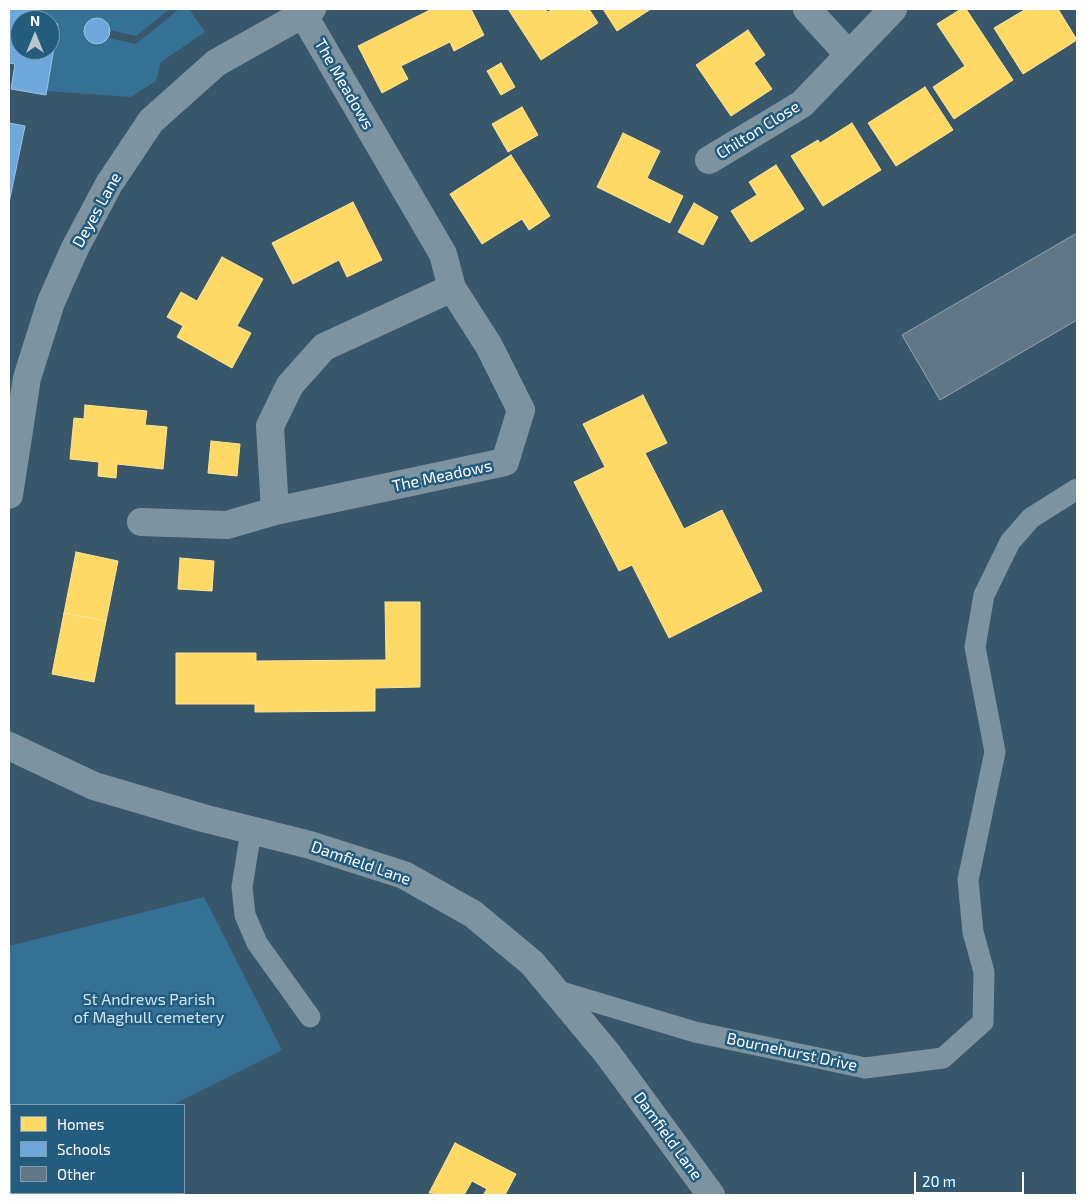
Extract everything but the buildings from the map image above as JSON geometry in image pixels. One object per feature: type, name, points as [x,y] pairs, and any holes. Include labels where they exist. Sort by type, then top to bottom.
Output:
[{"type":"street","points":[[807,9],[849,55]]},
{"type":"street","name":"Chilton Close","points":[[709,160],[802,104],[893,9]]},
{"type":"street","name":"The Meadows","points":[[141,522],[227,525],[275,512],[505,462],[521,410],[490,346],[452,288],[443,254],[308,11]]},
{"type":"street","name":"Deyes Lane","points":[[9,495],[27,378],[51,302],[75,248],[109,184],[151,121],[216,63],[308,11]]},
{"type":"street","points":[[275,512],[270,426],[290,385],[324,347],[452,288]]},
{"type":"street","name":"Damfield Lane","points":[[9,746],[94,786],[251,831],[310,845],[404,876],[473,914],[532,963],[555,990],[607,1053],[710,1195]]},
{"type":"lane","name":"Bournehurst Drive","points":[[555,990],[695,1032],[865,1068],[943,1058],[983,1022],[984,972],[973,932],[968,880],[996,752],[975,646],[984,595],[1010,542],[1031,518],[1077,489]]},
{"type":"lane","points":[[251,831],[242,887],[245,915],[257,943],[310,1017]]},
{"type":"green space","points":[[170,9],[136,36],[110,30],[104,20],[94,18],[85,24],[84,35],[90,43],[100,45],[109,38],[136,44],[179,9],[189,9],[205,32],[161,62],[156,81],[131,97],[46,91],[52,60],[60,60],[60,10],[37,10]]},
{"type":"green space","name":"St Andrews Parish of Maghull cemetery","points":[[204,897],[282,1050],[174,1104],[10,1104],[9,1188],[9,946]]}]
